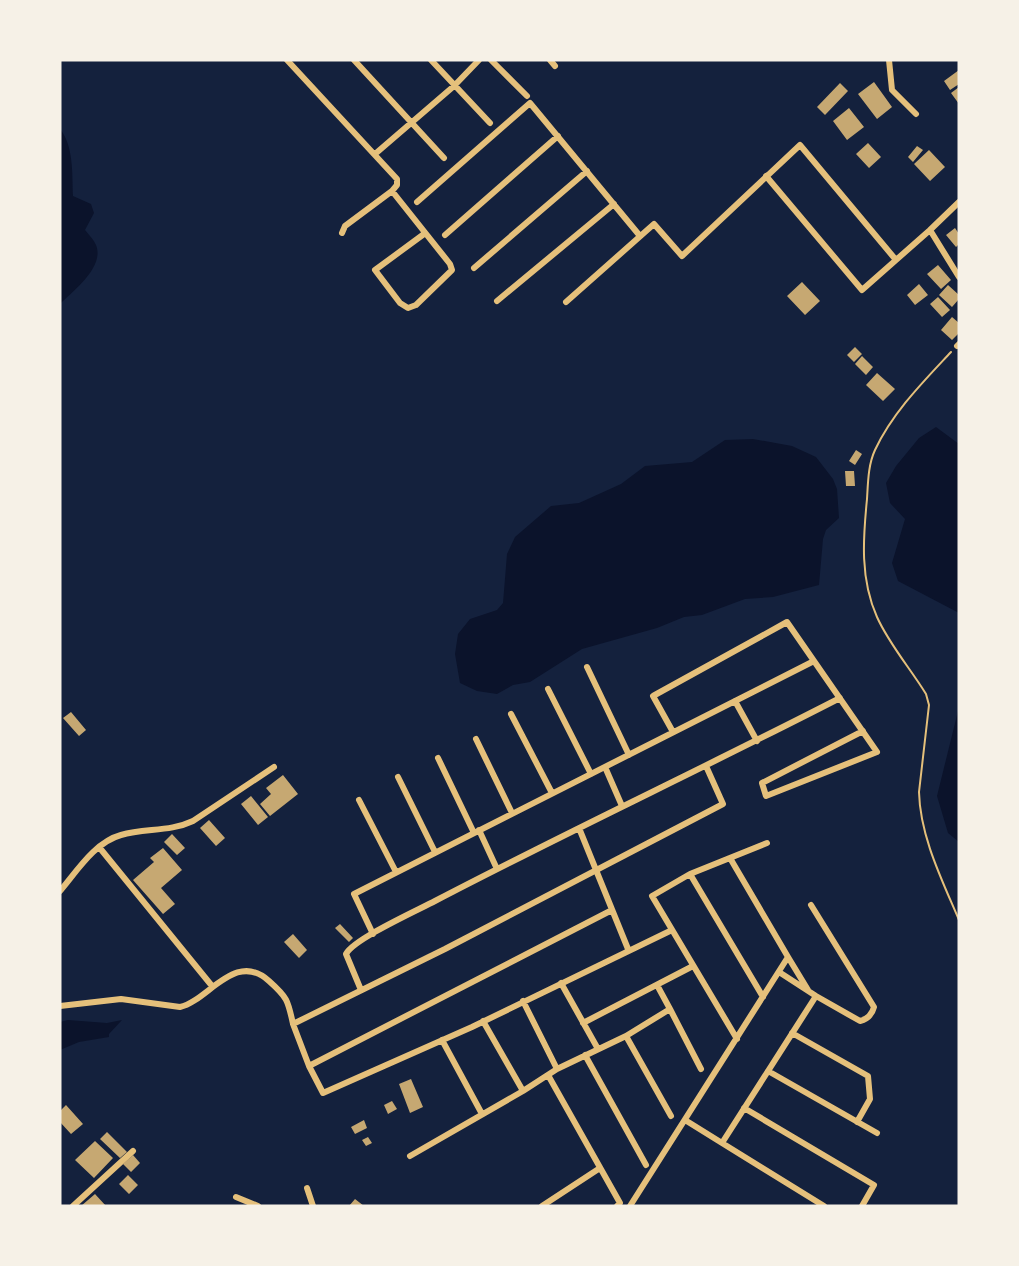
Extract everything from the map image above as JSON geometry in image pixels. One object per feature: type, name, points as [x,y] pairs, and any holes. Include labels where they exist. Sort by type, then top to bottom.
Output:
[{"type":"street","points":[[287,60],[397,179],[397,185],[392,191],[345,226],[342,233]]},
{"type":"street","points":[[354,60],[444,158]]},
{"type":"street","points":[[430,60],[490,123]]},
{"type":"street","points":[[375,154],[454,86],[479,60]]},
{"type":"street","points":[[491,60],[527,96]]},
{"type":"street","points":[[550,60],[555,66]]},
{"type":"street","points":[[889,60],[892,90],[916,114]]},
{"type":"street","points":[[417,202],[530,103],[640,236]]},
{"type":"street","points":[[445,235],[558,136]]},
{"type":"street","points":[[566,302],[654,224],[682,256],[800,145],[896,260]]},
{"type":"street","points":[[474,268],[586,171]]},
{"type":"street","points":[[766,176],[862,290],[959,202]]},
{"type":"street","points":[[392,191],[450,264],[452,270],[416,305],[408,308],[400,303],[375,270],[424,234]]},
{"type":"street","points":[[497,301],[614,204]]},
{"type":"street","points":[[930,230],[959,277]]},
{"type":"street","points":[[673,732],[652,696],[787,622],[863,731],[877,752],[766,796],[762,783],[863,731]]},
{"type":"street","points":[[373,934],[354,894],[814,661]]},
{"type":"street","points":[[586,667],[629,754]]},
{"type":"street","points":[[548,689],[591,774]]},
{"type":"street","points":[[361,990],[346,954],[349,949],[373,934],[497,869],[840,698]]},
{"type":"street","points":[[735,701],[757,741]]},
{"type":"street","points":[[511,714],[552,794]]},
{"type":"street","points":[[476,739],[512,813]]},
{"type":"street","points":[[438,758],[497,869]]},
{"type":"street","points":[[293,1024],[723,804],[705,766]]},
{"type":"street","points":[[60,891],[109,840],[122,834],[181,826],[274,767]]},
{"type":"street","points":[[604,767],[622,806]]},
{"type":"street","points":[[398,777],[435,852]]},
{"type":"street","points":[[359,800],[396,872]]},
{"type":"street","points":[[579,828],[628,950]]},
{"type":"street","points":[[737,1039],[652,896],[690,874],[767,843]]},
{"type":"street","points":[[99,848],[212,986]]},
{"type":"street","points":[[730,858],[808,992]]},
{"type":"street","points":[[690,874],[763,997]]},
{"type":"street","points":[[779,972],[808,992],[860,1021],[866,1020],[873,1013],[874,1007],[811,904]]},
{"type":"street","points":[[309,1066],[612,910]]},
{"type":"street","points":[[60,1006],[121,999],[180,1007],[188,1006],[212,986],[234,974],[253,971],[261,974],[288,1001],[293,1024],[309,1066],[323,1093],[483,1021],[672,930]]},
{"type":"street","points":[[630,1206],[788,957]]},
{"type":"street","points":[[583,1023],[693,966]]},
{"type":"street","points":[[561,983],[598,1049]]},
{"type":"street","points":[[657,985],[701,1068]]},
{"type":"street","points":[[722,1143],[816,996]]},
{"type":"street","points":[[523,1001],[557,1069]]},
{"type":"street","points":[[410,1156],[557,1069],[626,1036],[670,1009]]},
{"type":"street","points":[[483,1021],[523,1091]]},
{"type":"street","points":[[792,1033],[868,1076],[870,1100],[857,1122]]},
{"type":"street","points":[[626,1036],[671,1116]]},
{"type":"street","points":[[442,1040],[482,1114]]},
{"type":"street","points":[[585,1055],[646,1165]]},
{"type":"street","points":[[768,1071],[877,1133]]},
{"type":"street","points":[[548,1075],[620,1203],[617,1206]]},
{"type":"street","points":[[744,1108],[874,1185],[862,1206]]},
{"type":"street","points":[[685,1120],[824,1206]]},
{"type":"street","points":[[73,1206],[133,1151]]},
{"type":"street","points":[[542,1206],[600,1168]]},
{"type":"street","points":[[307,1188],[313,1206]]},
{"type":"street","points":[[236,1197],[258,1206]]},
{"type":"path","points":[[958,345],[902,408],[875,451],[869,474],[863,543],[864,569],[877,617],[926,694],[929,705],[919,792],[920,805],[929,843],[959,920]]},
{"type":"water","points":[[60,129],[70,152],[73,196],[91,204],[94,213],[85,230],[95,243],[98,253],[92,270],[60,304]]},
{"type":"water","points":[[936,427],[959,444],[959,613],[898,581],[892,563],[905,519],[890,503],[886,483],[896,466],[919,438]]},
{"type":"water","points":[[753,439],[792,446],[816,457],[833,479],[837,489],[839,518],[826,530],[823,539],[819,585],[773,597],[745,599],[702,615],[684,617],[657,628],[582,649],[530,682],[513,685],[497,694],[477,691],[460,683],[455,654],[458,634],[470,619],[497,610],[503,603],[507,554],[515,537],[551,506],[579,503],[621,484],[645,466],[692,462],[725,440]]},
{"type":"water","points":[[959,707],[959,842],[948,833],[937,796]]},
{"type":"water","points":[[68,1020],[107,1023],[122,1020],[109,1034],[109,1037],[79,1042],[60,1050],[60,1022]]},
{"type":"building","points":[[959,70],[959,84],[950,90],[944,81]]},
{"type":"building","points":[[874,82],[892,107],[877,119],[858,94]]},
{"type":"building","points":[[840,83],[848,91],[825,115],[817,107]]},
{"type":"building","points":[[959,87],[959,104],[951,93]]},
{"type":"building","points":[[849,108],[864,127],[847,140],[833,121]]},
{"type":"building","points":[[868,143],[881,157],[869,168],[856,154]]},
{"type":"building","points":[[917,146],[923,150],[913,162],[908,157]]},
{"type":"building","points":[[929,150],[945,167],[930,181],[914,164]]},
{"type":"building","points":[[955,228],[959,234],[959,244],[956,247],[946,235]]},
{"type":"building","points":[[938,265],[951,280],[941,289],[927,274]]},
{"type":"building","points":[[802,282],[820,301],[805,315],[787,296]]},
{"type":"building","points":[[919,284],[928,295],[915,305],[907,295]]},
{"type":"building","points":[[948,285],[959,295],[959,299],[952,307],[939,295]]},
{"type":"building","points":[[938,297],[950,310],[942,317],[930,304]]},
{"type":"building","points":[[952,317],[959,323],[959,333],[952,340],[941,330]]},
{"type":"building","points":[[855,347],[862,354],[854,362],[847,355]]},
{"type":"building","points":[[862,356],[873,367],[866,375],[855,364]]},
{"type":"building","points":[[877,373],[895,389],[883,401],[866,385]]},
{"type":"building","points":[[856,450],[862,454],[855,465],[849,461]]},
{"type":"building","points":[[845,471],[854,471],[855,486],[846,486]]},
{"type":"building","points":[[71,712],[86,730],[79,736],[63,718]]},
{"type":"building","points":[[283,775],[298,794],[270,816],[260,804],[271,794],[266,788]]},
{"type":"building","points":[[251,796],[268,817],[258,825],[241,804]]},
{"type":"building","points":[[209,820],[225,838],[216,846],[200,828]]},
{"type":"building","points":[[172,834],[185,848],[177,855],[164,842]]},
{"type":"building","points":[[163,848],[182,870],[161,888],[175,904],[163,914],[133,880],[154,862],[150,858]]},
{"type":"building","points":[[340,924],[353,938],[349,942],[335,928]]},
{"type":"building","points":[[293,934],[307,950],[299,958],[284,942]]},
{"type":"building","points":[[411,1079],[423,1107],[410,1113],[399,1084]]},
{"type":"building","points":[[392,1101],[397,1109],[388,1114],[384,1105]]},
{"type":"building","points":[[66,1105],[83,1124],[71,1134],[60,1122],[60,1111]]},
{"type":"building","points":[[364,1120],[367,1128],[355,1134],[351,1127]]},
{"type":"building","points":[[107,1132],[127,1152],[120,1158],[100,1139]]},
{"type":"building","points":[[368,1137],[372,1143],[366,1146],[362,1140]]},
{"type":"building","points":[[95,1141],[113,1158],[94,1178],[75,1160]]},
{"type":"building","points":[[133,1155],[140,1163],[131,1172],[123,1164]]},
{"type":"building","points":[[128,1175],[138,1185],[129,1194],[119,1184]]},
{"type":"building","points":[[95,1194],[106,1206],[81,1206]]},
{"type":"building","points":[[355,1199],[364,1206],[349,1206]]}]
